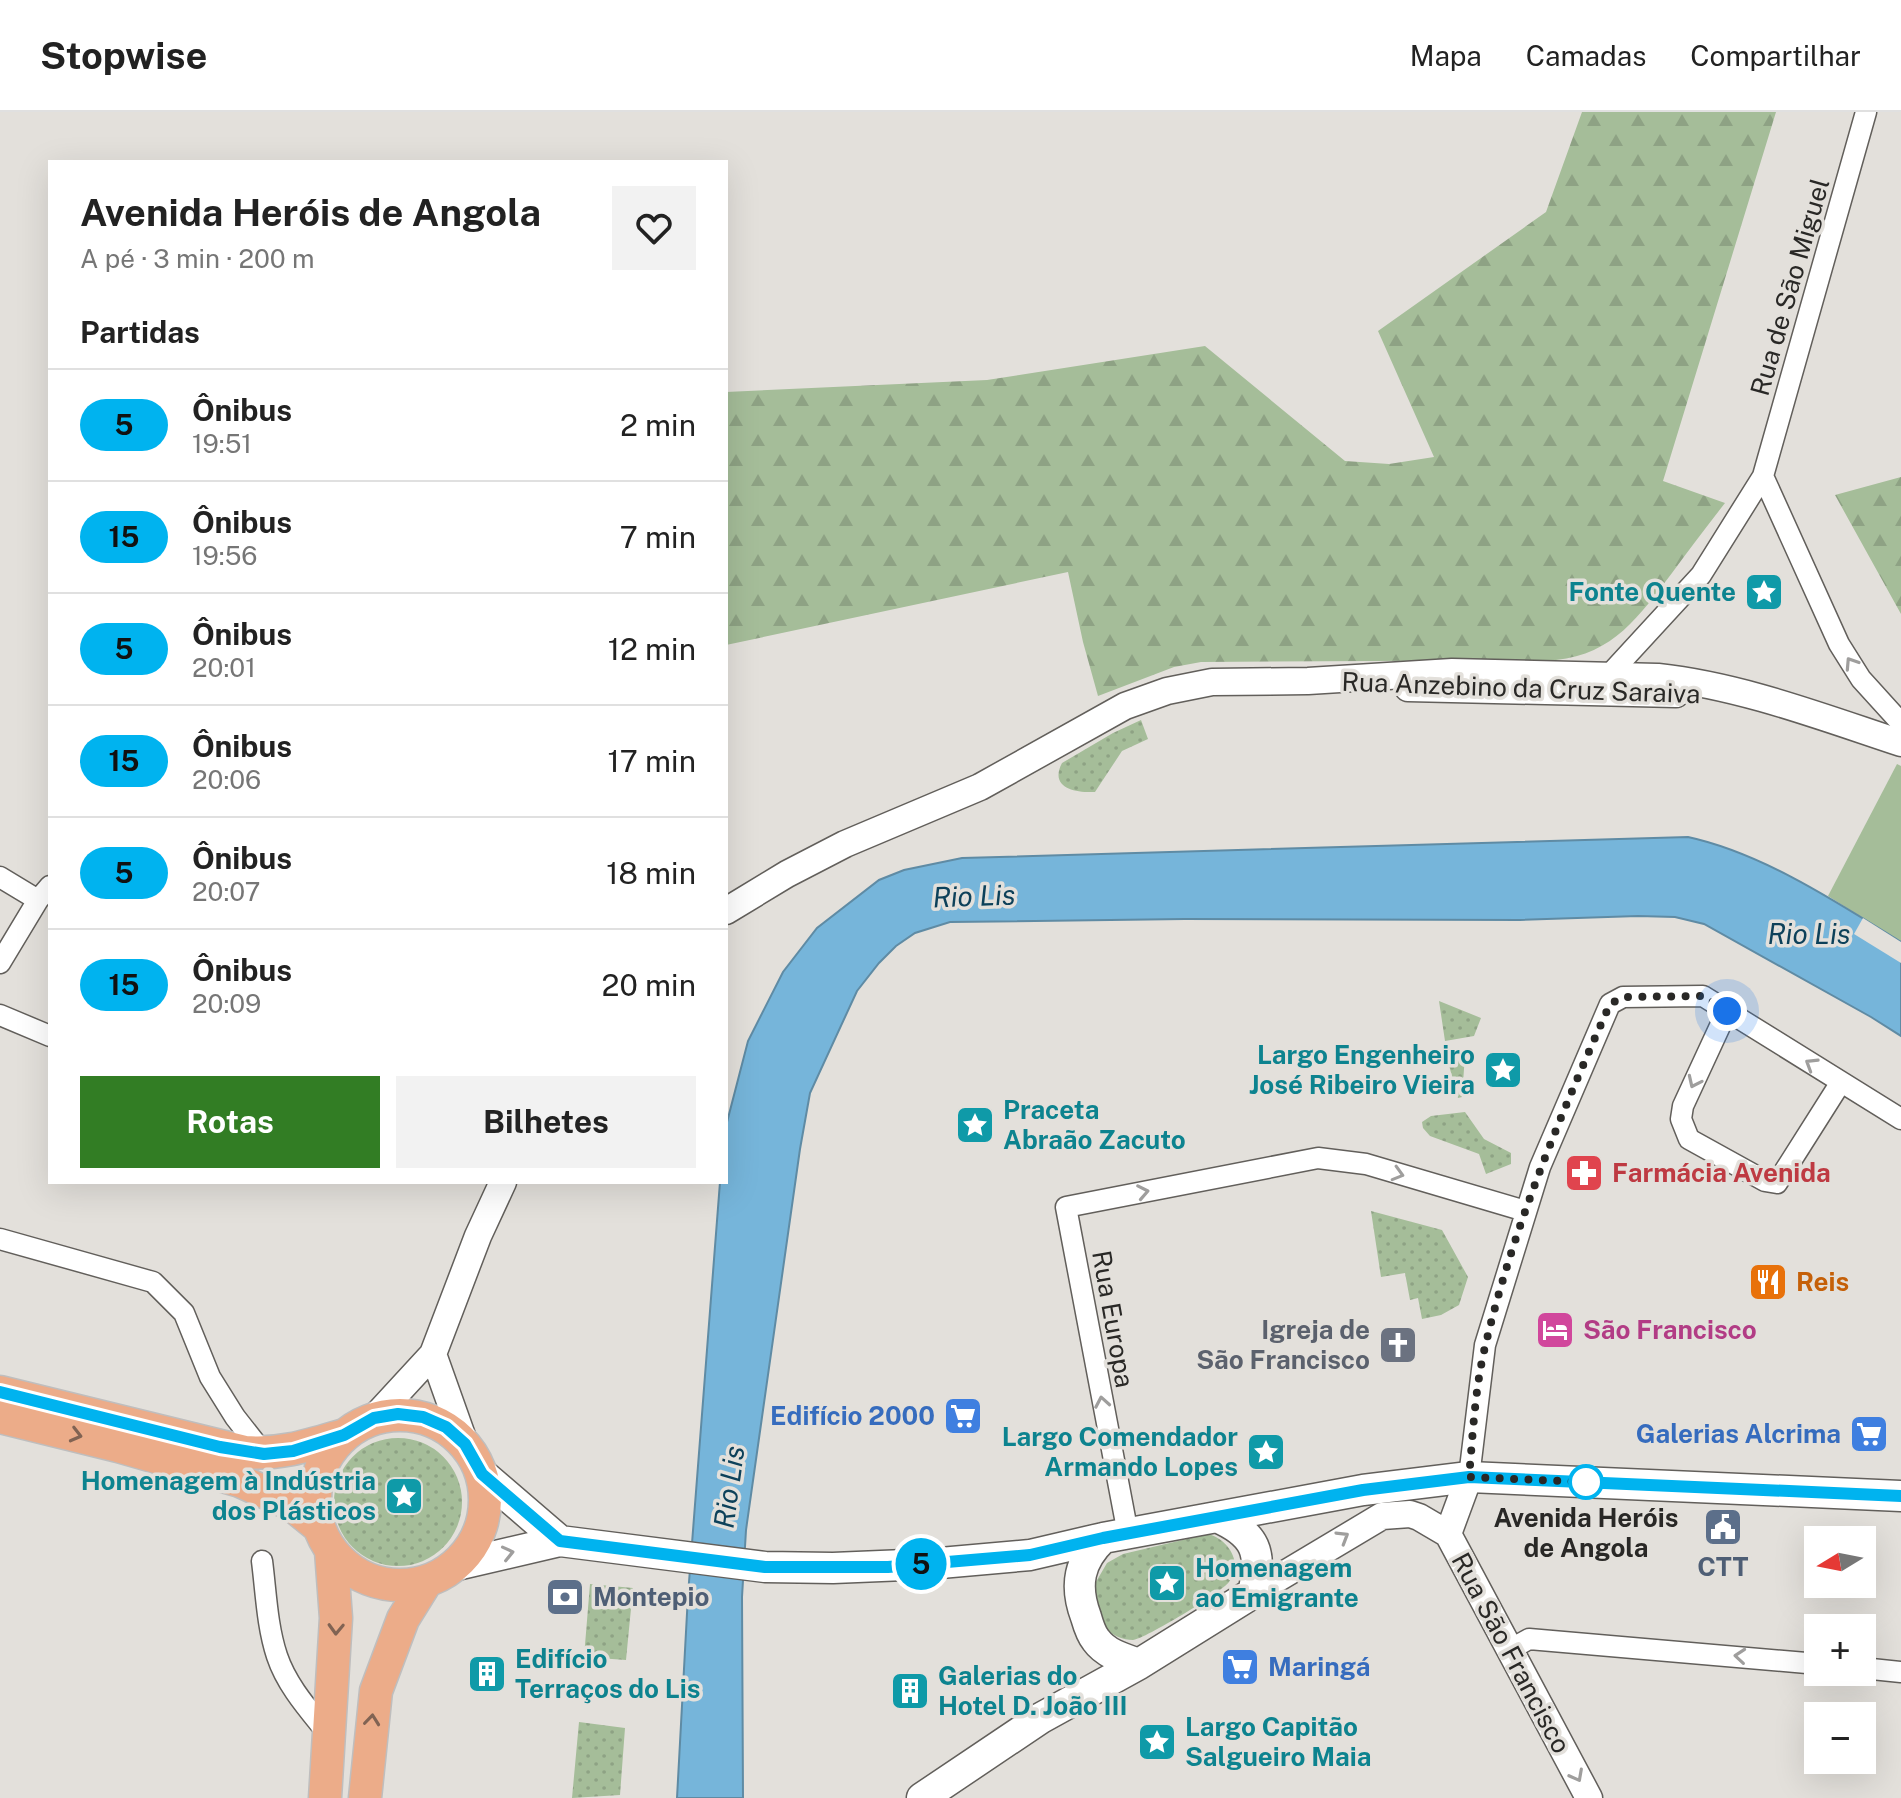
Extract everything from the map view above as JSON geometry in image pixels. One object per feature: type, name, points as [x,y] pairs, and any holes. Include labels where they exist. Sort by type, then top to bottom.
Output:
[{"type":"main road","points":[[0,1392],[220,1447],[264,1454],[293,1451],[344,1435],[374,1418],[398,1414],[423,1417],[446,1427],[465,1444],[482,1474],[560,1541]]},
{"type":"main road","points":[[0,1417],[240,1481],[291,1504],[354,1573],[377,1583],[402,1586],[426,1582],[457,1565],[560,1541],[765,1567],[888,1567],[1030,1555],[1363,1490],[1469,1477],[1901,1496]]},
{"type":"main road","points":[[325,1798],[336,1618],[325,1539],[314,1502],[317,1477],[328,1454],[344,1435]]},
{"type":"main road","points":[[457,1565],[473,1546],[483,1523],[486,1498],[482,1474]]},
{"type":"main road","points":[[922,1798],[1041,1718],[1139,1664],[1253,1593],[1259,1566],[1253,1545],[1236,1525],[1217,1517]]},
{"type":"main road","points":[[1116,1536],[1087,1557],[1078,1585],[1084,1614],[1096,1640],[1112,1653],[1139,1664]]},
{"type":"main road","points":[[1030,1555],[1078,1585]]},
{"type":"main road","points":[[365,1798],[376,1691],[403,1619],[426,1582]]},
{"type":"main road","points":[[1079,1698],[1096,1640]]},
{"type":"street","name":"Rua de São Miguel","points":[[1604,684],[1701,575],[1763,476],[1866,112]]},
{"type":"street","points":[[1763,476],[1839,644],[1861,679],[1901,723]]},
{"type":"street","name":"Rua Anzebino da Cruz Saraiva","points":[[728,910],[845,844],[980,787],[1125,706],[1212,682],[1308,681],[1447,691],[1604,684],[1734,692],[1901,743]]},
{"type":"street","points":[[0,877],[44,893],[0,963]]},
{"type":"street","name":"Rua São Francisco","points":[[1589,1798],[1448,1534],[1469,1477],[1485,1345],[1525,1211],[1555,1129],[1610,1004],[1623,997],[1703,996],[1727,1011]]},
{"type":"street","points":[[1841,1082],[1777,1183],[1765,1181],[1689,1139],[1683,1129],[1683,1106],[1727,1011],[1901,1119]]},
{"type":"street","points":[[0,1015],[48,1035]]},
{"type":"street","name":"Rua Europa","points":[[1116,1536],[1066,1207],[1318,1158],[1366,1164],[1525,1211]]},
{"type":"street","points":[[374,1418],[433,1354],[478,1236],[502,1184]]},
{"type":"street","points":[[0,1239],[153,1282],[184,1313],[210,1377],[235,1417],[264,1454]]},
{"type":"street","points":[[433,1354],[465,1444]]},
{"type":"street","points":[[1253,1593],[1382,1516],[1410,1514],[1428,1520],[1448,1534]]},
{"type":"street","points":[[262,1561],[276,1654],[299,1698],[329,1735]]},
{"type":"street","points":[[1509,1650],[1529,1639],[1804,1663]]},
{"type":"street","points":[[1876,1669],[1901,1672]]},
{"type":"green space","points":[[1582,112],[1776,112],[1663,481],[1725,503],[1636,618],[1594,650],[1556,660],[1201,662],[1174,667],[1098,696],[1068,572],[728,645],[728,392],[987,380],[1205,346],[1345,461],[1389,464],[1434,457],[1378,331],[1546,212]]},
{"type":"green space","points":[[1901,477],[1901,614],[1835,495]]},
{"type":"green space","points":[[1141,720],[1148,739],[1122,751],[1095,792],[1072,790],[1061,783],[1059,771],[1062,763]]},
{"type":"green space","points":[[1897,764],[1901,766],[1901,942],[1828,896]]},
{"type":"green space","points":[[1439,1001],[1481,1018],[1474,1036],[1445,1041]]},
{"type":"green space","points":[[1465,1055],[1462,1097],[1458,1098],[1447,1058]]},
{"type":"green space","points":[[1465,1112],[1484,1139],[1511,1153],[1511,1164],[1486,1174],[1479,1154],[1430,1136],[1423,1128],[1422,1122],[1431,1116]]},
{"type":"green space","points":[[1371,1211],[1442,1230],[1468,1277],[1459,1305],[1441,1315],[1422,1319],[1418,1298],[1410,1300],[1405,1273],[1381,1277]]},
{"type":"green space","points":[[398,1438],[423,1443],[444,1456],[457,1477],[462,1502],[457,1527],[444,1548],[423,1561],[398,1566],[373,1561],[352,1548],[339,1527],[334,1502],[339,1477],[352,1456],[373,1443]]},
{"type":"green space","points":[[1208,1534],[1222,1541],[1232,1553],[1235,1567],[1229,1582],[1183,1614],[1140,1638],[1122,1638],[1105,1628],[1098,1615],[1093,1587],[1107,1563],[1123,1554]]},
{"type":"green space","points":[[590,1584],[633,1588],[626,1660],[584,1657]]},
{"type":"green space","points":[[579,1722],[625,1728],[620,1795],[572,1798]]},
{"type":"water","name":"Rio Lis","points":[[1688,837],[1716,844],[1798,880],[1901,942],[1901,1036],[1704,924],[1675,917],[950,922],[915,933],[879,963],[857,991],[810,1093],[746,1530],[742,1597],[743,1798],[677,1798],[688,1595],[720,1184],[728,1184],[728,1118],[748,1041],[783,972],[817,928],[879,880],[904,870],[962,858]]},
{"type":"pier","points":[[1863,918],[1901,942],[1901,963],[1854,934]]},
{"type":"bus line","name":"5","points":[[0,1392],[220,1447],[264,1454],[293,1451],[344,1435],[374,1418],[398,1414],[423,1417],[446,1427],[465,1444],[482,1474],[560,1541],[765,1567],[888,1567],[1030,1555],[1103,1538],[1363,1490],[1469,1477],[1901,1496]]},
{"type":"place","name":"Fonte Quente","points":[[1764,592]]},
{"type":"place","name":"Largo Engenheiro José Ribeiro Vieira","points":[[1503,1070]]},
{"type":"place","name":"Praceta Abraão Zacuto","points":[[975,1125]]},
{"type":"place","name":"Farmácia Avenida","points":[[1584,1173]]},
{"type":"place","name":"Reis","points":[[1768,1282]]},
{"type":"place","name":"São Francisco","points":[[1555,1330]]},
{"type":"place","name":"Igreja de São Francisco","points":[[1398,1345]]},
{"type":"place","name":"Edifício 2000","points":[[963,1416]]},
{"type":"place","name":"Galerias Alcrima","points":[[1869,1434]]},
{"type":"place","name":"Largo Comendador Armando Lopes","points":[[1266,1452]]},
{"type":"place","name":"Avenida Heróis de Angola","points":[[1586,1482]]},
{"type":"place","name":"Homenagem à Indústria dos Plásticos","points":[[404,1496]]},
{"type":"place","name":"CTT","points":[[1723,1527]]},
{"type":"place","name":"Homenagem ao Emigrante","points":[[1167,1583]]},
{"type":"place","name":"Montepio","points":[[565,1597]]},
{"type":"place","name":"Maringá","points":[[1240,1667]]},
{"type":"place","name":"Edifício Terraços do Lis","points":[[487,1674]]},
{"type":"place","name":"Galerias do Hotel D. João III","points":[[910,1691]]},
{"type":"place","name":"Largo Capitão Salgueiro Maia","points":[[1157,1742]]},
{"type":"route","points":[[1586,1482],[1469,1477],[1485,1345],[1509,1264],[1555,1129],[1610,1004],[1623,997],[1703,996],[1727,1011]]}]
